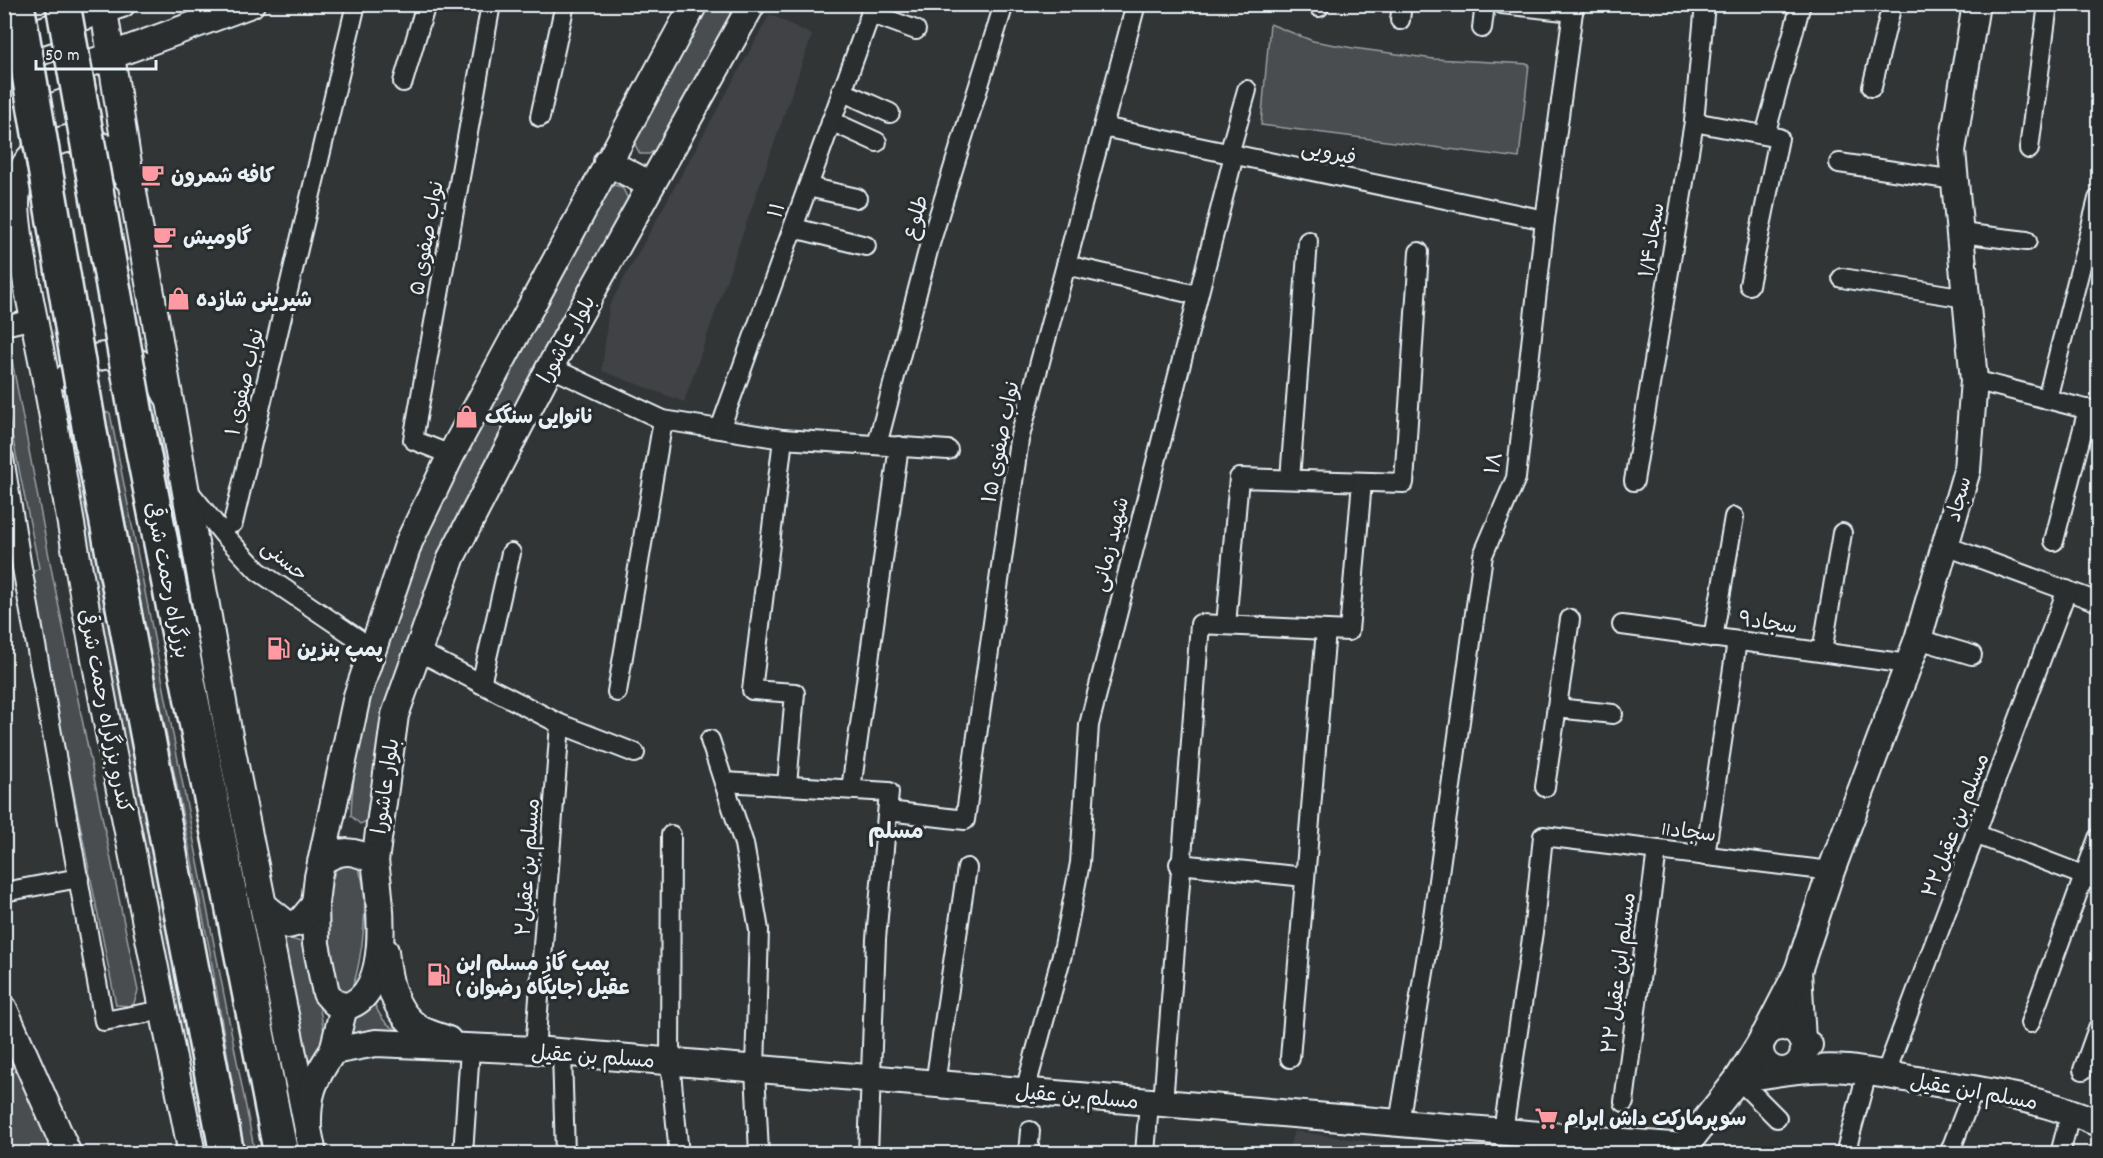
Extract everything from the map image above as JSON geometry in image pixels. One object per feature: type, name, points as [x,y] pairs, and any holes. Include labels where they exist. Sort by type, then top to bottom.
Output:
[{"type":"highway","points":[[18,4],[91,438],[227,1154]]},
{"type":"highway","name":"بزرگراه رحمت شرقی","points":[[63,4],[138,426],[281,1154]]},
{"type":"street","points":[[4,95],[251,4]]},
{"type":"street","name":"نواب صفوی ۱","points":[[233,523],[356,4]]},
{"type":"street","points":[[403,81],[426,4]]},
{"type":"street","name":"نواب صفوی ۵","points":[[452,455],[413,440],[491,4]]},
{"type":"street","points":[[540,117],[565,4]]},
{"type":"street","name":"بلوار عاشورا","points":[[344,1007],[334,1002],[326,993],[316,944],[315,904],[321,862],[357,696],[409,542],[452,455],[607,162],[694,4]]},
{"type":"street","name":"بلوار عاشورا","points":[[381,924],[375,861],[395,715],[452,556],[550,367],[752,4]]},
{"type":"street","name":"طلوع","points":[[877,445],[929,247],[1004,4]]},
{"type":"street","name":"نواب صفوی ۱۵","points":[[888,811],[965,820],[1019,440],[1136,4]]},
{"type":"street","points":[[1482,28],[1485,4]]},
{"type":"street","points":[[1502,4],[1574,8]]},
{"type":"street","name":"۱/۴سجاد","points":[[1634,481],[1694,122],[1705,4]]},
{"type":"street","points":[[1749,285],[1772,136],[1801,4]]},
{"type":"street","points":[[1872,87],[1892,4]]},
{"type":"street","name":"سجاد","points":[[1798,971],[1831,871],[1918,639],[1966,470],[1974,380],[1952,150],[1976,4]]},
{"type":"street","points":[[2029,149],[2048,4]]},
{"type":"street","points":[[4,43],[110,6],[111,56],[126,152],[229,736],[310,1142]]},
{"type":"street","name":"۱۸","points":[[1399,1123],[1432,924],[1484,555],[1515,478],[1545,220],[1574,8]]},
{"type":"street","points":[[872,9],[915,30]]},
{"type":"street","name":"۱۱","points":[[720,429],[872,9]]},
{"type":"street","name":"شهید زمانی","points":[[1025,1091],[1063,951],[1080,863],[1089,724],[1247,90]]},
{"type":"street","points":[[841,92],[890,113]]},
{"type":"street","points":[[831,121],[877,142]]},
{"type":"street","points":[[1694,122],[1772,136]]},
{"type":"street","name":"فیرویی","points":[[1103,127],[1545,220]]},
{"type":"street","name":"کندرو بزرگراه رحمت شرقی","points":[[135,198],[117,159],[101,145],[80,138],[69,139],[38,151],[24,166],[17,187],[18,225],[25,269],[77,560],[192,1154]]},
{"type":"street","points":[[607,162],[651,185]]},
{"type":"street","points":[[1839,163],[1955,180]]},
{"type":"street","points":[[808,187],[857,198]]},
{"type":"street","points":[[2047,399],[2098,198]]},
{"type":"street","points":[[794,228],[866,246]]},
{"type":"street","points":[[4,232],[25,269]]},
{"type":"street","points":[[1960,233],[2026,241]]},
{"type":"street","points":[[1290,479],[1308,241]]},
{"type":"street","points":[[1226,625],[1239,478],[1404,483],[1419,252]]},
{"type":"street","points":[[1066,265],[1197,294]]},
{"type":"street","points":[[1842,278],[1966,298]]},
{"type":"street","points":[[4,326],[34,319]]},
{"type":"street","points":[[55,428],[58,399],[66,380],[85,362],[98,356],[123,356],[141,363],[156,377],[171,405]]},
{"type":"street","points":[[550,367],[663,420],[783,439],[948,450]]},
{"type":"street","points":[[1974,380],[2093,411],[2054,541]]},
{"type":"street","points":[[617,692],[663,420]]},
{"type":"street","points":[[783,439],[752,690],[795,693],[787,785]]},
{"type":"street","points":[[851,789],[899,446]]},
{"type":"street","points":[[4,458],[13,569],[79,878],[104,1021],[163,1010]]},
{"type":"street","points":[[1145,1154],[1156,1102],[1175,933],[1200,624],[1349,631],[1362,482]]},
{"type":"street","name":"حسنی","points":[[185,486],[224,535],[258,571],[373,649]]},
{"type":"street","points":[[1713,638],[1734,517]]},
{"type":"street","points":[[1822,652],[1842,533]]},
{"type":"street","points":[[1946,546],[2098,602]]},
{"type":"street","points":[[481,684],[511,553]]},
{"type":"street","name":"مسلم بن عقیل۲۲","points":[[1845,1154],[1866,1072],[1975,834],[2067,590]]},
{"type":"street","points":[[1545,787],[1570,619]]},
{"type":"street","name":"۹سجاد","points":[[1622,625],[1908,664]]},
{"type":"street","points":[[1290,1058],[1326,630]]},
{"type":"street","points":[[1918,639],[1972,655]]},
{"type":"street","points":[[1705,856],[1737,641]]},
{"type":"street","points":[[418,651],[560,724],[635,753]]},
{"type":"street","points":[[1557,708],[1613,714]]},
{"type":"street","name":"مسلم بن عقیل۲","points":[[535,1050],[560,724]]},
{"type":"street","points":[[710,740],[744,844],[759,930],[755,1069],[759,1154]]},
{"type":"street","points":[[724,782],[890,792],[876,939],[868,1154]]},
{"type":"street","points":[[333,810],[340,827],[349,834],[363,836],[380,829]]},
{"type":"street","points":[[1975,834],[2091,878]]},
{"type":"street","points":[[671,835],[670,1062],[679,1154]]},
{"type":"street","name":"11سجاد","points":[[1503,1131],[1534,925],[1543,836],[1831,871]]},
{"type":"street","points":[[2030,1023],[2091,878],[2098,838]]},
{"type":"street","points":[[321,862],[346,850],[357,852],[375,861]]},
{"type":"street","name":"مسلم ابن عقیل ۲۲","points":[[1624,1102],[1657,850]]},
{"type":"street","points":[[1179,864],[1305,877]]},
{"type":"street","points":[[935,1084],[967,868]]},
{"type":"street","points":[[4,892],[79,878]]},
{"type":"street","points":[[263,905],[288,925],[300,922],[315,904]]},
{"type":"street","points":[[310,1142],[308,1100],[318,1073],[333,1051],[344,1007],[363,997],[375,978],[381,924]]},
{"type":"street","points":[[381,924],[388,978],[399,1011],[418,1029],[470,1049],[463,1154]]},
{"type":"street","points":[[1798,971],[1761,1044],[1763,1059],[1773,1069],[1866,1072]]},
{"type":"street","points":[[1738,1079],[1788,1070],[1797,1065],[1803,1056],[1798,971]]},
{"type":"street","points":[[4,1009],[67,1152]]},
{"type":"street","points":[[1681,1150],[1738,1079],[1764,1037],[1774,1029],[1787,1028],[1802,1040],[1866,1072]]},
{"type":"street","points":[[2083,1070],[2098,1028]]},
{"type":"street","name":"مسلم بن عقیل","points":[[333,1051],[376,1043],[470,1049],[535,1050],[1503,1131],[1681,1150]]},
{"type":"street","points":[[562,1053],[565,1154]]},
{"type":"street","name":"مسلم ابن عقیل","points":[[1866,1072],[1974,1089],[2071,1111],[2098,1124]]},
{"type":"street","points":[[1738,1079],[1777,1118]]},
{"type":"street","points":[[1949,1154],[1974,1089]]},
{"type":"street","points":[[2060,1154],[2071,1111]]},
{"type":"street","points":[[1028,1154],[1030,1131]]},
{"type":"shaded area","points":[[704,5],[740,5],[655,150],[649,154],[640,154],[632,139]]},
{"type":"shaded area","points":[[770,14],[812,35],[684,402],[602,371],[609,306]]},
{"type":"shaded area","points":[[1270,24],[1313,41],[1353,48],[1434,59],[1529,64],[1519,158],[1261,125]]},
{"type":"shaded area","points":[[614,185],[622,187],[629,201],[537,364],[444,545],[391,686],[380,744],[370,820],[360,824],[351,816],[354,776],[361,735],[382,652],[411,570],[443,494],[606,188]]},
{"type":"shaded area","points":[[8,339],[54,583],[138,991],[133,1006],[116,1005],[55,699],[33,572],[39,568],[5,400],[5,340]]},
{"type":"shaded area","points":[[142,382],[152,396],[299,1153],[291,1153]]},
{"type":"shaded area","points":[[66,410],[108,612],[209,1153],[202,1153],[61,420]]},
{"type":"shaded area","points":[[102,412],[110,413],[255,1153],[244,1153],[210,952]]},
{"type":"shaded area","points":[[340,862],[355,863],[364,889],[365,907],[359,963],[351,991],[345,994],[338,992],[331,961],[327,926],[329,892]]},
{"type":"shaded area","points":[[282,936],[307,944],[326,1041],[307,1070]]},
{"type":"shaded area","points":[[371,995],[378,1012],[386,1023],[414,1037],[357,1037],[349,1032],[348,1023]]},
{"type":"shaded area","points":[[4,1026],[54,1153],[7,1153],[5,1147]]},
{"type":"shaded area","points":[[1294,1131],[1443,1152],[1287,1153]]},
{"type":"place","name":"کافه شمرون","points":[[153,175]]},
{"type":"place","name":"گاومیش","points":[[165,237]]},
{"type":"place","name":"شیرینی شازده","points":[[178,299]]},
{"type":"place","name":"نانوایی سنگک","points":[[467,416]]},
{"type":"place","name":"پمپ بنزین","points":[[279,649]]},
{"type":"place","name":"پمپ گاز مسلم ابن عقیل (جایگاه رضوان )","points":[[438,975]]},
{"type":"place","name":"سوپرمارکت داش ابرام","points":[[1546,1118]]},
{"type":"district","name":"مسلم","points":[[896,830]]}]
